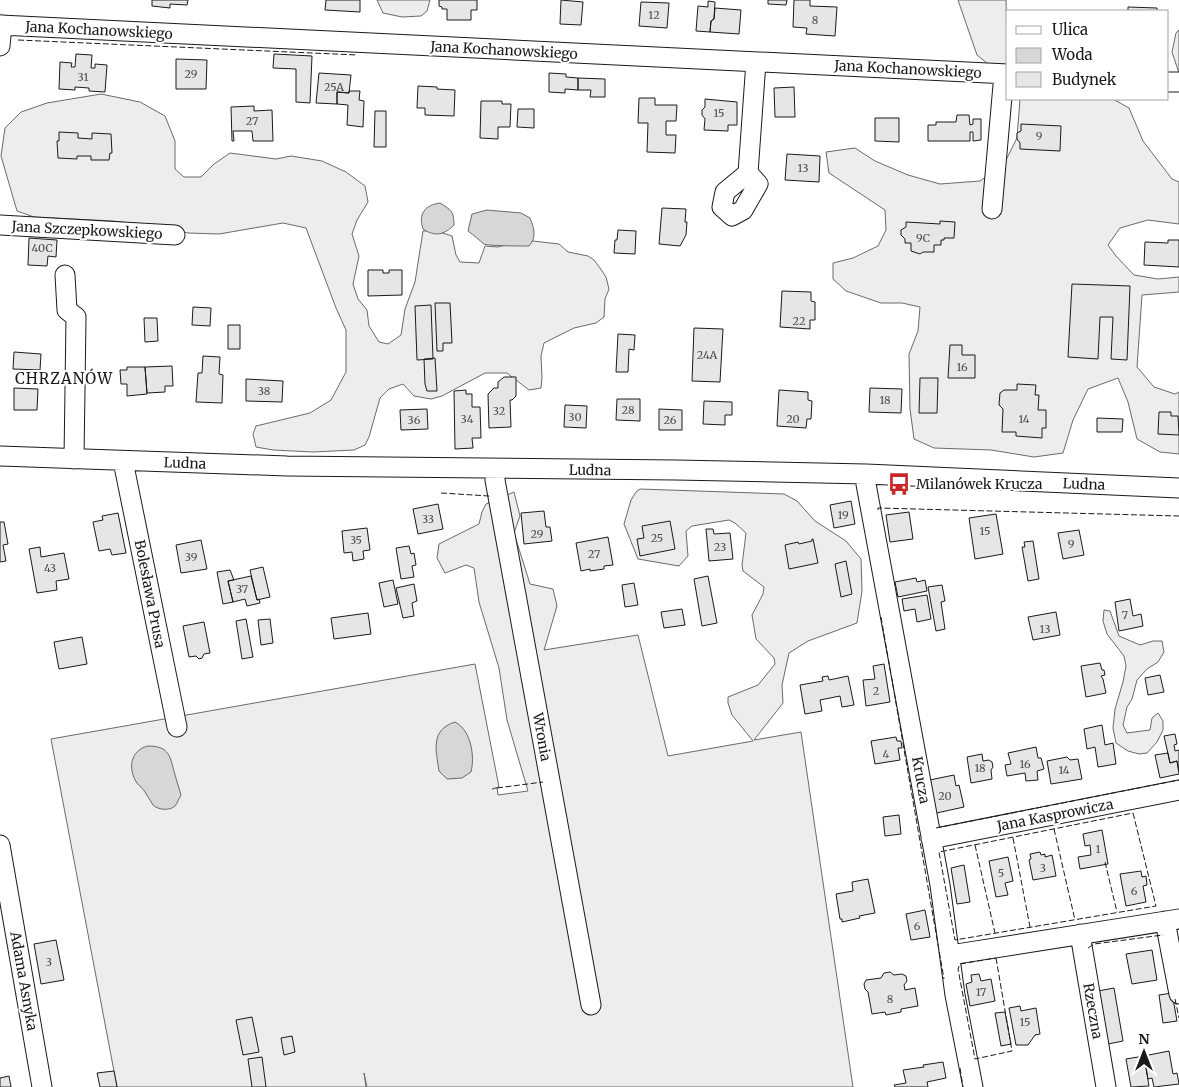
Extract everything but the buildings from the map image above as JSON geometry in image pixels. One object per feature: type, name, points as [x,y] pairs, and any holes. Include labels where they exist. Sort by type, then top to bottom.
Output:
[{"type":"street","points":[[0,46],[1,25]]},
{"type":"street","name":"Jana Kochanowskiego","points":[[1,25],[1006,74]]},
{"type":"street","points":[[748,173],[756,62]]},
{"type":"street","points":[[992,209],[1006,74]]},
{"type":"street","name":"Jana Szczepkowskiego","points":[[0,224],[175,235]]},
{"type":"street","points":[[65,275],[67,310],[76,317],[74,459]]},
{"type":"street","name":"Ludna","points":[[0,456],[287,466],[866,474],[1179,488]]},
{"type":"street","name":"Bolesława Prusa","points":[[123,461],[177,726]]},
{"type":"street","name":"Wronia","points":[[495,469],[495,480],[590,1005]]},
{"type":"street","name":"Krucza","points":[[866,474],[866,484],[932,839],[955,995],[973,1087]]},
{"type":"street","name":"Jana Kasprowicza","points":[[932,839],[1179,790]]},
{"type":"street","name":"Adama Asnyka","points":[[0,845],[42,1087]]},
{"type":"street","points":[[950,955],[1172,920],[1179,994]]},
{"type":"street","name":"Rzeczna","points":[[1080,934],[1106,1087]]},
{"type":"shaded area","points":[[377,0],[430,0],[427,11],[421,16],[402,17],[383,13]]},
{"type":"shaded area","points":[[958,0],[1006,0],[1006,78],[977,55]]},
{"type":"shaded area","points":[[1179,30],[1179,73],[1172,52],[1176,33]]},
{"type":"shaded area","points":[[101,94],[140,102],[165,116],[175,141],[175,169],[184,177],[201,177],[214,164],[230,153],[276,159],[291,156],[322,161],[346,172],[365,186],[368,202],[357,220],[352,234],[359,256],[353,284],[358,299],[367,310],[369,326],[379,342],[388,344],[401,335],[405,309],[415,282],[423,231],[436,231],[452,236],[456,255],[460,262],[479,263],[485,246],[498,247],[524,240],[559,244],[568,252],[588,256],[594,260],[606,277],[609,289],[605,299],[604,317],[596,323],[574,328],[544,343],[541,356],[541,388],[529,390],[507,373],[485,373],[442,396],[431,399],[414,396],[403,384],[389,389],[380,398],[365,445],[354,450],[313,452],[273,450],[256,447],[253,434],[256,426],[310,413],[331,400],[346,372],[346,330],[306,228],[283,223],[219,234],[188,233],[113,221],[34,217],[17,211],[1,156],[5,128],[21,112],[47,103]]},
{"type":"shaded area","points":[[1020,100],[1115,100],[1129,108],[1143,141],[1172,179],[1179,182],[1179,224],[1148,220],[1120,228],[1108,245],[1134,275],[1158,279],[1179,277],[1179,292],[1142,295],[1137,367],[1154,387],[1175,394],[1179,392],[1179,454],[1160,452],[1137,439],[1128,402],[1118,378],[1088,389],[1073,420],[1063,453],[1034,457],[991,450],[934,448],[914,439],[910,409],[909,354],[918,331],[920,307],[902,303],[881,303],[846,291],[833,279],[833,263],[853,258],[878,246],[886,230],[885,210],[829,173],[826,152],[855,148],[875,161],[908,175],[940,184],[980,181],[1004,164],[1017,138]]},
{"type":"shaded area","points":[[640,489],[784,494],[797,501],[815,521],[846,541],[861,559],[862,591],[857,623],[808,641],[789,653],[782,685],[783,703],[754,740],[801,732],[853,1087],[367,1087],[364,1073],[366,1087],[117,1087],[51,739],[475,664],[499,787],[492,789],[497,788],[498,795],[528,791],[507,720],[499,668],[479,602],[474,568],[466,565],[445,573],[437,558],[439,544],[479,524],[486,504],[514,492],[520,516],[514,533],[530,584],[553,589],[557,606],[544,650],[638,635],[668,756],[753,741],[732,715],[728,697],[758,685],[775,664],[774,658],[756,639],[752,615],[763,594],[764,587],[743,571],[746,533],[729,520],[692,526],[686,531],[688,556],[679,566],[638,559],[624,524],[631,500]]},
{"type":"shaded area","points":[[1104,610],[1110,611],[1119,636],[1140,645],[1153,641],[1162,641],[1164,652],[1158,662],[1147,669],[1137,680],[1132,699],[1127,707],[1123,725],[1127,733],[1150,730],[1152,718],[1158,713],[1163,721],[1163,730],[1157,742],[1147,753],[1139,754],[1128,751],[1116,743],[1113,728],[1115,709],[1126,666],[1124,656],[1107,634],[1103,621]]},
{"type":"water","points":[[440,203],[451,211],[454,225],[443,233],[435,234],[423,229],[421,219],[427,208]]},
{"type":"water","points":[[487,210],[521,213],[530,218],[534,229],[532,243],[529,246],[484,244],[468,231],[472,214]]},
{"type":"water","points":[[455,722],[465,731],[471,744],[472,766],[471,772],[462,778],[447,779],[439,771],[436,748],[438,735],[447,726]]},
{"type":"water","points":[[148,746],[165,750],[170,758],[181,795],[173,808],[161,809],[155,807],[134,777],[132,760],[138,751]]},
{"type":"fence","points":[[18,40],[357,55]]},
{"type":"fence","points":[[441,493],[489,496],[489,499]]},
{"type":"fence","points":[[878,510],[878,508],[1179,516]]},
{"type":"fence","points":[[881,617],[944,979]]},
{"type":"fence","points":[[936,828],[1179,780]]},
{"type":"fence","points":[[497,788],[543,782]]},
{"type":"fence","points":[[1133,813],[1156,906],[955,940],[939,852],[1133,813]]},
{"type":"fence","points":[[1054,829],[1075,920]]},
{"type":"fence","points":[[1013,838],[1030,927]]},
{"type":"fence","points":[[975,845],[995,933]]},
{"type":"fence","points":[[1105,862],[1117,912]]},
{"type":"fence","points":[[1088,948],[1094,944],[1163,935]]},
{"type":"fence","points":[[996,958],[1012,1051],[975,1059],[958,969],[960,964],[996,958]]},
{"type":"fence","points":[[1175,999],[1179,1018]]},
{"type":"fence","points":[[960,1068],[963,1087]]},
{"type":"place","name":"Milanówek Krucza","points":[[899,484]]},
{"type":"district","name":"CHRZANÓW","points":[[64,378]]}]
